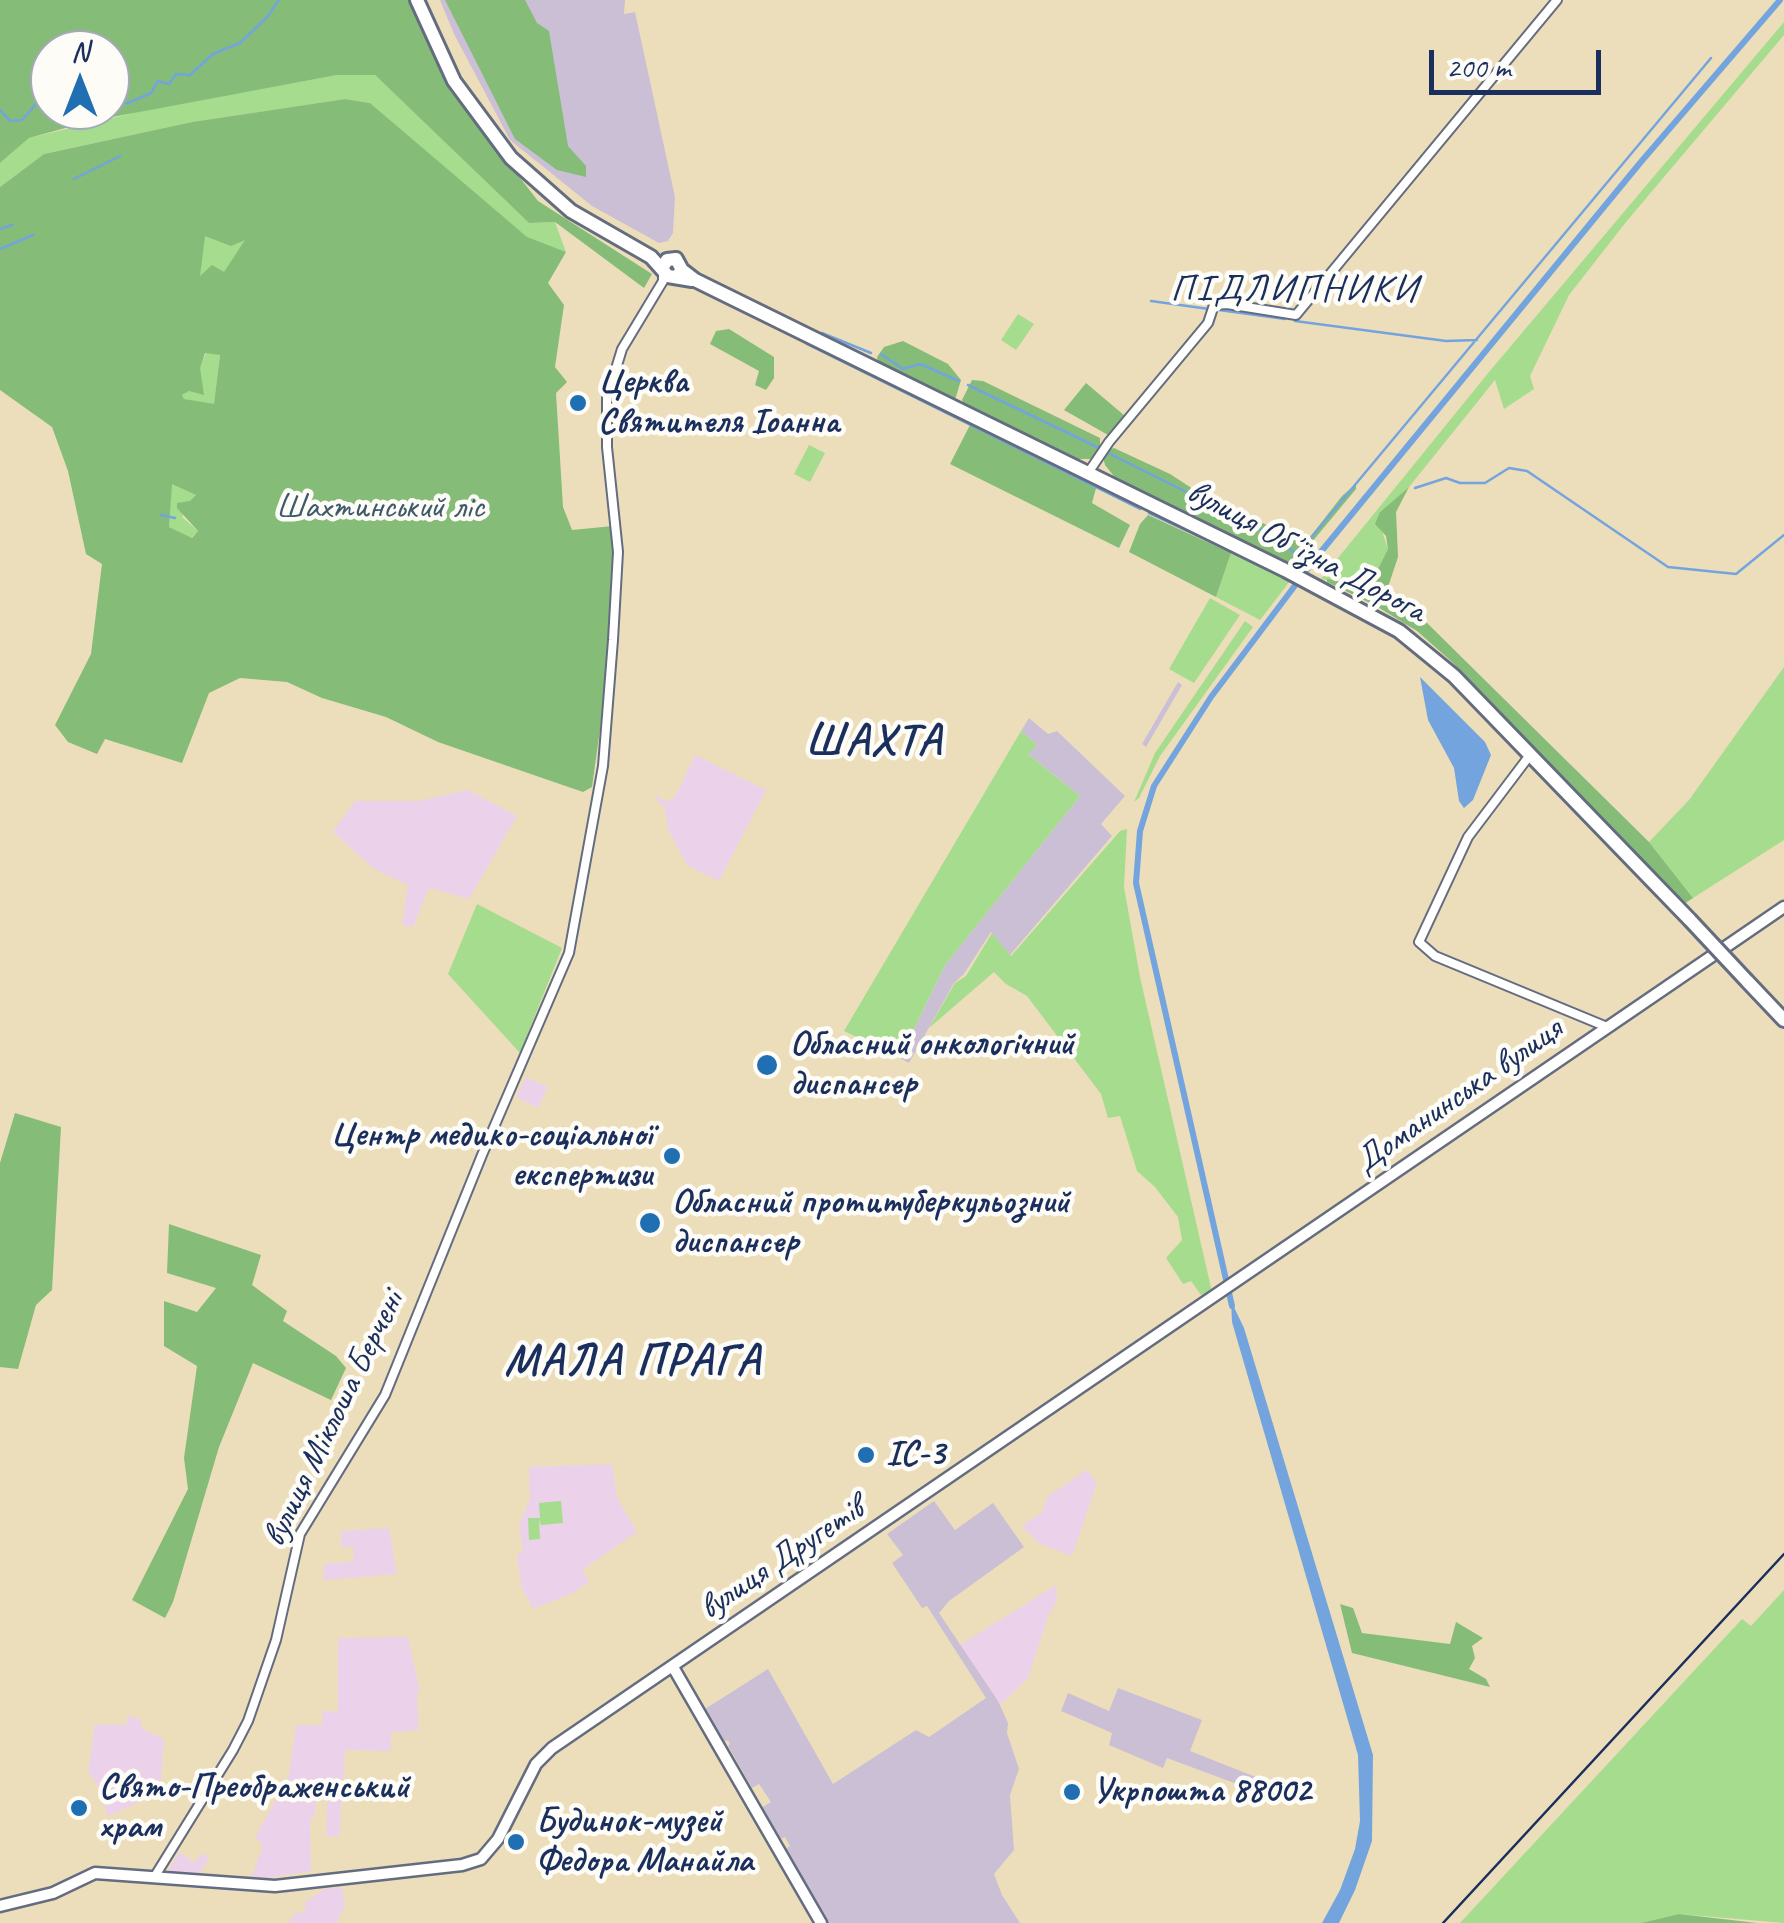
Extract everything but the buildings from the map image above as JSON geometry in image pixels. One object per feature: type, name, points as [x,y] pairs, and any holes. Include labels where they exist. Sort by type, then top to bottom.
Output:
[{"type":"highway","name":"вулиця Обʼїзна Дорога","points":[[417,0],[454,81],[511,158],[571,211],[669,272],[695,280],[1285,570],[1376,616],[1419,645],[1454,676],[1784,1020]]},
{"type":"main road","name":"Доманинська вулиця","points":[[1220,1293],[1784,907]]},
{"type":"main road","name":"вулиця Другетів","points":[[155,1876],[257,1886],[462,1865],[482,1859],[498,1839],[543,1756],[1220,1293]]},
{"type":"main road","points":[[673,1667],[821,1923]]},
{"type":"main road","points":[[0,1906],[53,1893],[95,1873],[155,1876]]},
{"type":"street","points":[[1088,473],[1208,323],[1214,305],[1296,315],[1557,0]]},
{"type":"street","name":"вулиця Міклоша Берчені","points":[[155,1876],[248,1721],[270,1664],[300,1534],[385,1395],[569,953],[607,725],[618,552],[607,398],[622,349],[669,272]]},
{"type":"street","points":[[1530,756],[1468,838],[1419,942],[1434,956],[1607,1027]]},
{"type":"shaded area","points":[[440,0],[625,0],[624,14],[635,12],[675,197],[673,233],[668,241],[659,243],[592,206],[510,140]]},
{"type":"shaded area","points":[[1178,682],[1182,685],[1146,747],[1142,744]]},
{"type":"shaded area","points":[[1029,718],[1048,734],[1057,731],[1125,796],[1101,824],[1112,836],[1010,955],[991,932],[954,983],[909,1063],[900,1058],[945,965],[1080,796],[1027,753],[1037,745],[1021,731]]},
{"type":"shaded area","points":[[695,755],[766,790],[719,881],[687,865],[668,829],[664,806],[655,799],[656,796],[668,802],[676,795]]},
{"type":"shaded area","points":[[468,790],[517,816],[469,899],[429,888],[413,927],[402,925],[408,885],[374,869],[333,832],[355,801],[418,801]]},
{"type":"shaded area","points":[[526,1077],[548,1087],[538,1108],[516,1097]]},
{"type":"shaded area","points":[[612,1464],[617,1498],[637,1532],[582,1570],[589,1582],[533,1609],[521,1586],[517,1554],[523,1552],[519,1524],[530,1499],[529,1467]]},
{"type":"shaded area","points":[[1087,1470],[1097,1483],[1072,1556],[1040,1544],[1022,1526],[1042,1512],[1048,1496]]},
{"type":"shaded area","points":[[934,1501],[955,1530],[993,1503],[1024,1547],[949,1601],[939,1613],[998,1701],[1008,1723],[1007,1733],[1019,1769],[1010,1795],[1014,1850],[994,1874],[1020,1923],[828,1923],[785,1849],[790,1846],[785,1837],[780,1839],[761,1808],[771,1802],[759,1784],[752,1788],[728,1740],[724,1742],[705,1709],[768,1669],[833,1784],[916,1730],[929,1737],[986,1698],[927,1606],[922,1608],[892,1563],[903,1555],[887,1534]]},
{"type":"shaded area","points":[[389,1528],[397,1574],[323,1580],[324,1564],[354,1561],[353,1547],[341,1547],[341,1531]]},
{"type":"shaded area","points":[[1056,1585],[1057,1600],[1028,1678],[1000,1705],[960,1645]]},
{"type":"shaded area","points":[[408,1637],[420,1692],[419,1730],[391,1732],[391,1751],[345,1750],[339,1837],[326,1836],[328,1790],[319,1789],[310,1821],[311,1871],[250,1881],[262,1848],[255,1838],[289,1775],[296,1725],[322,1725],[323,1711],[338,1711],[338,1638]]},
{"type":"shaded area","points":[[1118,1688],[1202,1720],[1190,1751],[1266,1781],[1261,1793],[1167,1758],[1163,1768],[1109,1745],[1112,1733],[1061,1711],[1068,1693],[1109,1711]]},
{"type":"shaded area","points":[[128,1716],[142,1720],[141,1728],[164,1739],[161,1781],[142,1801],[108,1816],[88,1771],[95,1724],[126,1725]]},
{"type":"shaded area","points":[[179,1852],[195,1863],[202,1853],[209,1858],[198,1876],[168,1871]]},
{"type":"shaded area","points":[[324,1889],[343,1890],[345,1905],[337,1923],[288,1923],[298,1911],[302,1914],[307,1908],[303,1904]]},
{"type":"green space","points":[[0,0],[410,0],[445,81],[538,201],[652,274],[644,288],[555,222],[529,223],[375,75],[337,75],[130,114],[130,30],[30,30],[30,130],[58,130],[29,138],[0,163]]},
{"type":"green space","points":[[445,0],[525,0],[537,23],[549,31],[568,146],[586,166],[586,177],[557,170],[515,139]]},
{"type":"green space","points":[[1784,22],[1784,35],[1569,295],[1530,376],[1534,389],[1504,409],[1495,380],[1409,487],[1380,512],[1388,549],[1372,581],[1355,585],[1321,579],[1489,372]]},
{"type":"green space","points":[[337,75],[375,75],[529,223],[555,222],[566,252],[527,238],[370,103],[345,99],[192,122],[44,154],[0,187],[0,163],[29,138],[62,130],[130,130],[130,114]]},
{"type":"green space","name":"Шахтинський ліс","points":[[345,99],[370,103],[527,237],[566,252],[548,283],[564,305],[555,367],[567,382],[556,393],[563,507],[572,530],[613,526],[614,568],[592,787],[583,792],[438,742],[386,717],[322,698],[287,682],[240,678],[209,693],[182,763],[105,739],[97,754],[68,742],[55,725],[91,654],[102,564],[86,554],[68,471],[52,427],[0,390],[0,187],[44,154],[192,122]],"holes":[[[205,236],[231,246],[245,240],[224,272],[212,265],[200,276]],[[205,353],[220,355],[214,404],[184,399],[182,395],[189,391],[204,395],[200,368]],[[172,484],[196,495],[190,501],[177,503],[177,508],[198,531],[192,538],[169,527]]]},
{"type":"green space","points":[[204,235],[247,239],[224,273],[199,277]]},
{"type":"green space","points":[[1018,314],[1034,324],[1016,350],[1001,340]]},
{"type":"green space","points":[[729,329],[774,357],[774,378],[766,390],[755,385],[759,371],[710,344],[716,331]]},
{"type":"green space","points":[[903,341],[948,364],[961,380],[955,400],[878,364],[877,357],[884,347]]},
{"type":"green space","points":[[206,353],[220,354],[214,405],[183,399],[182,395],[189,391]]},
{"type":"green space","points":[[972,380],[983,381],[1100,438],[1100,449],[1091,459],[1079,459],[965,405],[962,400]]},
{"type":"green space","points":[[1086,383],[1125,416],[1108,435],[1064,410]]},
{"type":"green space","points":[[970,425],[1096,488],[1092,503],[1130,525],[1119,548],[950,464]]},
{"type":"green space","points":[[809,445],[825,453],[810,482],[794,474]]},
{"type":"green space","points":[[1114,448],[1170,474],[1210,500],[1292,536],[1310,537],[1342,496],[1356,484],[1356,489],[1292,566],[1117,480],[1103,457]]},
{"type":"green space","points":[[171,483],[196,495],[182,517],[198,531],[191,538],[169,527]]},
{"type":"green space","points":[[1409,487],[1396,512],[1398,557],[1387,590],[1392,599],[1425,621],[1649,842],[1693,898],[1684,904],[1452,662],[1417,631],[1327,582],[1365,585],[1372,581],[1388,549],[1386,536],[1375,524],[1380,512]]},
{"type":"green space","points":[[1148,515],[1231,553],[1216,597],[1129,552],[1140,524]]},
{"type":"green space","points":[[1231,553],[1290,581],[1260,620],[1216,597]]},
{"type":"green space","points":[[1210,598],[1240,615],[1194,683],[1169,669]]},
{"type":"green space","points":[[1245,621],[1253,627],[1160,756],[1134,802],[1155,753]]},
{"type":"green space","points":[[1784,667],[1784,840],[1693,898],[1649,842],[1689,800]]},
{"type":"green space","points":[[1021,731],[1037,745],[1028,754],[1080,796],[945,965],[900,1058],[844,1031]]},
{"type":"green space","points":[[1127,829],[1124,887],[1140,977],[1212,1292],[1201,1295],[1191,1281],[1183,1284],[1166,1258],[1182,1240],[1178,1217],[1137,1171],[1120,1116],[1108,1118],[1101,1094],[1027,996],[994,972],[929,1028],[955,983],[966,976],[992,933],[1011,956],[1120,831]]},
{"type":"green space","points":[[477,904],[562,948],[520,1053],[448,974]]},
{"type":"green space","points":[[15,1113],[61,1127],[52,1290],[36,1305],[18,1369],[0,1367],[0,1163]]},
{"type":"green space","points":[[169,1224],[261,1255],[252,1285],[287,1311],[283,1321],[336,1356],[346,1368],[331,1400],[253,1363],[219,1447],[165,1618],[132,1600],[188,1489],[184,1458],[197,1366],[164,1346],[164,1301],[197,1312],[216,1288],[167,1273]]},
{"type":"green space","points":[[561,1501],[563,1523],[541,1525],[539,1520],[540,1539],[529,1540],[528,1518],[540,1518],[539,1503]]},
{"type":"green space","points":[[1784,1590],[1784,1923],[1679,1914],[1641,1923],[1460,1923],[1742,1619],[1751,1626]]},
{"type":"green space","points":[[1340,1604],[1353,1608],[1362,1633],[1450,1644],[1456,1622],[1483,1638],[1472,1646],[1475,1658],[1469,1669],[1486,1679],[1490,1687],[1352,1653]]},
{"type":"green space","points":[[1679,1914],[1757,1923],[1641,1923]]},
{"type":"water","points":[[1420,677],[1485,742],[1491,755],[1473,800],[1464,808],[1459,801],[1454,768],[1428,720]]},
{"type":"water","points":[[1231,1301],[1244,1328],[1373,1755],[1372,1841],[1339,1923],[1322,1923],[1355,1849],[1360,1821],[1358,1755],[1232,1322]]},
{"type":"waterway","points":[[130,102],[151,93],[158,81],[169,84],[176,74],[190,75],[213,54],[240,43],[279,0]]},
{"type":"waterway","points":[[1232,1306],[1136,883],[1140,831],[1154,786],[1211,697],[1315,559],[1640,163],[1780,0]]},
{"type":"waterway","points":[[1309,540],[1711,58]]},
{"type":"waterway","points":[[0,110],[10,121],[22,120],[30,111]]},
{"type":"waterway","points":[[74,179],[120,156]]},
{"type":"waterway","points":[[0,229],[12,225]]},
{"type":"waterway","points":[[0,249],[33,235]]},
{"type":"waterway","points":[[1151,301],[1209,309]]},
{"type":"waterway","points":[[1219,310],[1285,319]]},
{"type":"waterway","points":[[1295,321],[1446,341],[1477,340]]},
{"type":"waterway","points":[[822,333],[871,353]]},
{"type":"waterway","points":[[807,344],[1140,509]]},
{"type":"waterway","points":[[881,354],[903,369],[920,364],[959,381]]},
{"type":"waterway","points":[[968,385],[1099,448]]},
{"type":"waterway","points":[[1108,453],[1275,536],[1307,570]]},
{"type":"waterway","points":[[1415,488],[1446,478],[1460,483],[1485,483],[1509,468],[1527,471],[1668,567],[1736,574],[1784,535]]},
{"type":"waterway","points":[[1149,513],[1220,546]]},
{"type":"waterway","points":[[161,515],[175,518]]},
{"type":"waterway","points":[[1297,553],[1305,544]]},
{"type":"railway","points":[[1443,1923],[1784,1554]]},
{"type":"place","name":"Церква Святителя Іоанна","points":[[578,403]]},
{"type":"place","name":"Обласний онкологічний диспансер","points":[[767,1065]]},
{"type":"place","name":"Центр медико-соціальної експертизи","points":[[672,1156]]},
{"type":"place","name":"Обласний протитуберкульозний диспансер","points":[[650,1223]]},
{"type":"place","name":"ІС-3","points":[[866,1455]]},
{"type":"place","name":"Укрпошта 88002","points":[[1072,1792]]},
{"type":"place","name":"Свято-Преображенський храм","points":[[79,1808]]},
{"type":"place","name":"Будинок-музей Федора Манайла","points":[[516,1842]]},
{"type":"district","name":"ПІДЛИПНИКИ","points":[[1295,290]]},
{"type":"district","name":"ШАХТА","points":[[874,742]]},
{"type":"district","name":"МАЛА ПРАГА","points":[[633,1362]]}]
